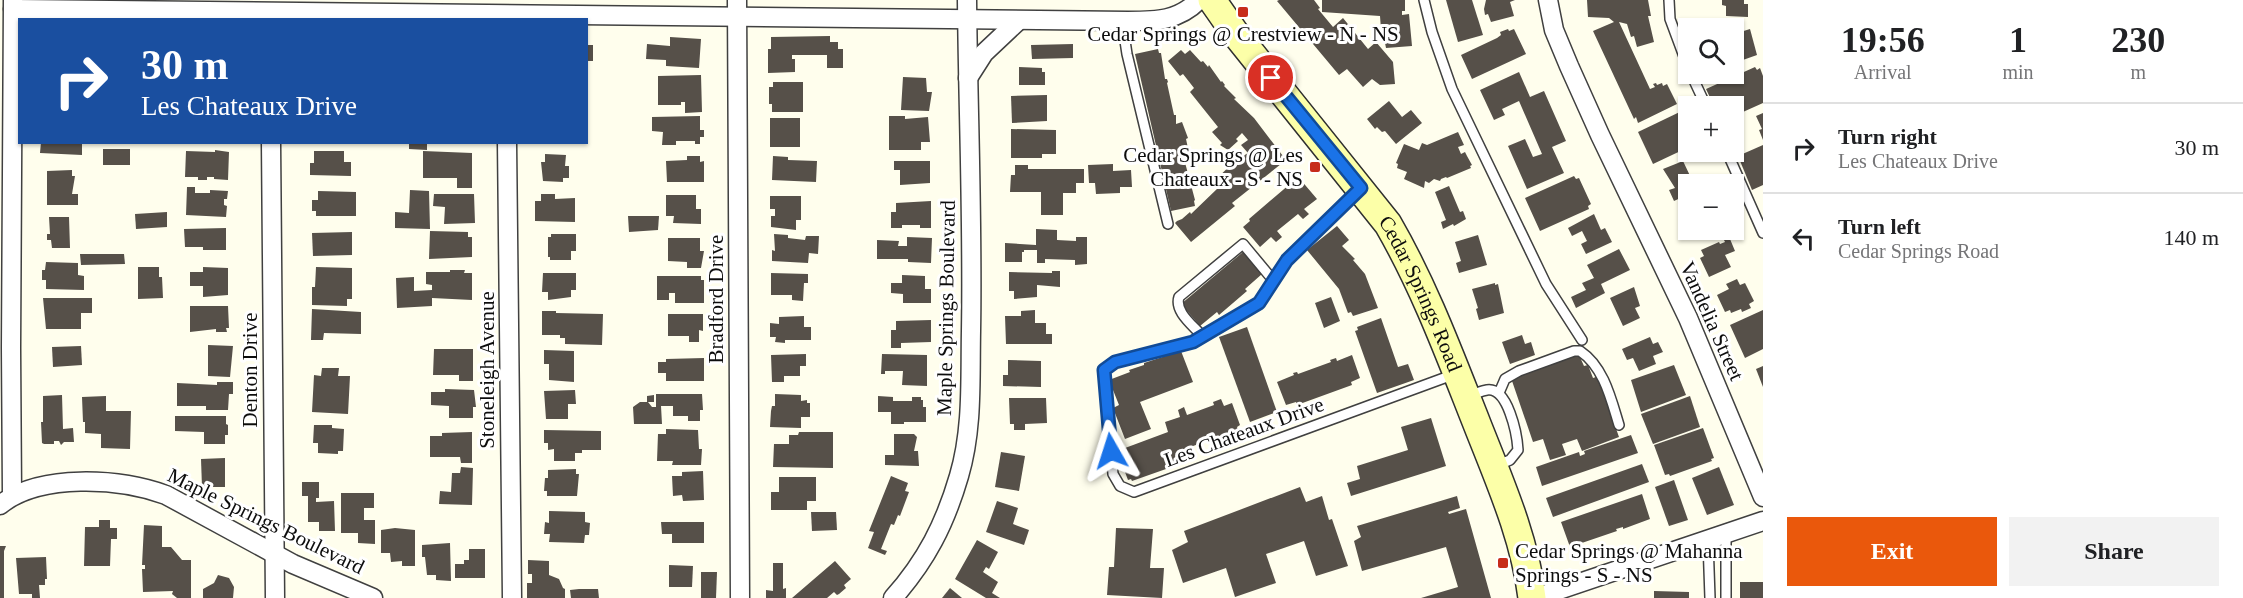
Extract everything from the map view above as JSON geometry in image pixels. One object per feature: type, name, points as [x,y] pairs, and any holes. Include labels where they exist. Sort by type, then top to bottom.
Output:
[{"type":"main road","name":"Cedar Springs Road","points":[[1212,0],[1235,33],[1361,188],[1388,224],[1406,255],[1426,295],[1494,467],[1520,541],[1533,598]]},
{"type":"street","name":"Maple Springs Boulevard","points":[[893,598],[922,562],[933,541],[953,494],[965,449],[970,407],[972,278],[966,0]]},
{"type":"street","points":[[6,500],[11,337],[14,5],[270,11],[391,7],[506,12],[737,8],[967,20],[1149,21],[1172,18],[1186,12],[1199,0]]},
{"type":"street","name":"Vandelia Street","points":[[1548,0],[1554,30],[1569,66],[1688,318],[1763,497]]},
{"type":"street","name":"Bradford Drive","points":[[737,8],[740,598]]},
{"type":"street","points":[[968,78],[984,52],[1018,21]]},
{"type":"street","name":"Denton Drive","points":[[271,144],[275,598]]},
{"type":"street","name":"Stoneleigh Avenue","points":[[507,144],[512,598]]},
{"type":"street","name":"Maple Springs Boulevard","points":[[6,500],[57,484],[94,481],[145,487],[166,495],[274,554],[373,598]]},
{"type":"street","points":[[1533,598],[1763,521]]},
{"type":"lane","points":[[1424,0],[1432,32],[1452,89],[1546,284],[1581,340]]},
{"type":"lane","points":[[1669,0],[1670,19],[1678,40]]},
{"type":"lane","points":[[1122,21],[1127,54],[1168,224]]},
{"type":"lane","points":[[1731,162],[1763,233]]},
{"type":"lane","name":"Les Chateaux Drive","points":[[1361,188],[1287,260],[1259,303],[1193,342],[1115,362],[1104,370],[1113,474],[1120,486],[1134,492],[1462,385]]},
{"type":"lane","points":[[1202,336],[1182,313],[1177,302],[1179,297],[1243,244],[1273,280]]},
{"type":"lane","points":[[1499,393],[1505,379],[1520,371],[1574,351],[1580,351],[1597,368],[1620,425]]},
{"type":"lane","points":[[1462,385],[1499,393],[1506,404],[1517,435],[1518,450],[1510,460],[1494,467]]},
{"type":"lane","points":[[1726,534],[1726,598]]},
{"type":"lane","points":[[1708,541],[1710,598]]},
{"type":"building","points":[[1314,0],[1320,8],[1318,9],[1333,27],[1343,18],[1368,49],[1376,42],[1393,62],[1395,84],[1380,85],[1372,79],[1363,87],[1347,69],[1339,75],[1277,1]]},
{"type":"building","points":[[1322,0],[1405,0],[1405,11],[1402,11],[1402,15],[1409,14],[1412,46],[1386,48],[1385,43],[1382,43],[1380,16],[1322,12]]},
{"type":"building","points":[[1446,0],[1472,0],[1483,35],[1458,42]]},
{"type":"building","points":[[1486,0],[1515,0],[1510,2],[1514,16],[1491,22],[1488,14],[1485,15]]},
{"type":"building","points":[[1587,0],[1648,0],[1651,16],[1648,16],[1654,42],[1637,47],[1627,24],[1619,22],[1650,89],[1655,87],[1653,84],[1656,83],[1657,85],[1662,83],[1663,86],[1667,84],[1677,104],[1638,123],[1636,117],[1634,119],[1593,31],[1614,22],[1609,18],[1588,17]]},
{"type":"building","points":[[1722,0],[1744,0],[1744,4],[1748,4],[1748,17],[1726,16],[1726,6],[1722,5]]},
{"type":"building","points":[[1508,29],[1509,31],[1514,29],[1526,54],[1472,79],[1461,55],[1497,38],[1501,35],[1500,32]]},
{"type":"building","points":[[1750,29],[1757,55],[1744,60],[1744,31]]},
{"type":"building","points":[[830,36],[830,42],[838,42],[838,49],[843,49],[843,68],[827,68],[827,55],[792,55],[792,59],[795,59],[795,72],[768,73],[768,49],[771,49],[771,37]]},
{"type":"building","points":[[670,37],[701,39],[699,68],[666,66],[666,60],[646,59],[647,44],[670,46]]},
{"type":"building","points":[[1073,44],[1073,58],[1032,59],[1031,45]]},
{"type":"building","points":[[588,45],[593,45],[593,61],[588,61]]},
{"type":"building","points":[[1158,49],[1161,53],[1174,115],[1176,115],[1176,124],[1182,122],[1188,138],[1186,139],[1189,153],[1183,155],[1195,200],[1195,206],[1171,211],[1135,54]]},
{"type":"building","points":[[1181,50],[1185,54],[1190,50],[1201,62],[1203,61],[1208,67],[1209,65],[1236,98],[1234,99],[1254,118],[1286,160],[1232,203],[1235,206],[1191,242],[1175,223],[1190,212],[1191,214],[1218,188],[1213,182],[1235,161],[1248,153],[1241,145],[1248,140],[1242,133],[1236,139],[1238,141],[1228,150],[1220,145],[1222,143],[1212,132],[1218,127],[1190,92],[1194,88],[1168,61]]},
{"type":"building","points":[[1019,67],[1042,68],[1042,72],[1045,72],[1045,85],[1019,85]]},
{"type":"building","points":[[1755,67],[1757,70],[1760,68],[1763,76],[1763,103],[1744,112],[1744,96],[1709,96],[1706,89],[1717,84],[1744,84],[1744,72]]},
{"type":"building","points":[[1519,72],[1530,97],[1544,91],[1566,141],[1552,147],[1564,173],[1527,189],[1508,146],[1525,139],[1533,157],[1542,154],[1519,101],[1502,109],[1505,115],[1494,120],[1480,90]]},
{"type":"building","points":[[701,75],[702,112],[685,113],[685,102],[681,102],[681,105],[658,105],[658,76]]},
{"type":"building","points":[[903,77],[926,78],[927,92],[932,92],[929,111],[901,110]]},
{"type":"building","points":[[773,82],[803,82],[803,112],[772,112],[772,104],[769,104],[769,87],[773,87]]},
{"type":"building","points":[[1047,95],[1047,121],[1012,123],[1011,96]]},
{"type":"building","points":[[1389,101],[1402,117],[1411,110],[1422,123],[1396,144],[1385,131],[1382,132],[1377,127],[1375,129],[1367,119]]},
{"type":"building","points":[[1678,113],[1678,152],[1653,164],[1638,132]]},
{"type":"building","points":[[1763,113],[1763,140],[1759,130],[1762,129],[1756,116]]},
{"type":"building","points":[[700,116],[700,130],[704,130],[704,137],[700,137],[700,144],[695,144],[695,141],[676,141],[676,145],[662,145],[663,132],[652,131],[652,117]]},
{"type":"building","points":[[889,116],[905,116],[905,119],[928,117],[930,142],[921,142],[921,150],[889,150]]},
{"type":"building","points":[[770,118],[800,118],[800,147],[770,147]]},
{"type":"building","points":[[1011,129],[1056,130],[1056,154],[1042,154],[1042,158],[1011,158]]},
{"type":"building","points":[[1458,132],[1464,145],[1458,147],[1461,154],[1465,152],[1472,165],[1471,168],[1440,181],[1434,179],[1429,183],[1425,181],[1424,188],[1404,179],[1407,172],[1397,168],[1396,163],[1404,144],[1419,150],[1422,143],[1427,145]]},
{"type":"building","points":[[41,144],[82,144],[82,155],[40,153]]},
{"type":"building","points":[[409,144],[427,144],[427,150],[409,149]]},
{"type":"building","points":[[1763,145],[1763,185],[1752,190],[1740,162],[1744,162],[1744,153]]},
{"type":"building","points":[[103,149],[130,149],[130,165],[103,165]]},
{"type":"building","points":[[215,150],[229,152],[228,180],[207,177],[207,180],[198,180],[198,177],[185,177],[186,151],[215,152]]},
{"type":"building","points":[[314,151],[344,151],[344,162],[351,162],[351,176],[310,175],[310,163],[314,163]]},
{"type":"building","points":[[423,151],[472,153],[472,188],[457,188],[457,178],[423,178]]},
{"type":"building","points":[[545,154],[566,155],[565,166],[569,166],[569,178],[563,178],[563,182],[543,181],[541,162],[545,162]]},
{"type":"building","points":[[687,156],[700,156],[700,162],[704,161],[704,182],[667,182],[666,161],[687,160]]},
{"type":"building","points":[[773,156],[788,157],[788,160],[817,161],[816,182],[772,180]]},
{"type":"building","points":[[894,161],[930,161],[930,183],[900,185],[900,170],[894,170]]},
{"type":"building","points":[[1683,162],[1689,174],[1678,174],[1678,199],[1674,201],[1669,190],[1675,188],[1663,169]]},
{"type":"building","points":[[1113,164],[1113,171],[1131,170],[1132,187],[1120,187],[1120,193],[1096,194],[1095,183],[1089,183],[1088,165]]},
{"type":"building","points":[[1015,165],[1028,165],[1028,169],[1084,169],[1084,183],[1076,183],[1076,193],[1063,193],[1063,215],[1041,215],[1041,192],[1010,192],[1011,175],[1015,175]]},
{"type":"building","points":[[72,170],[72,176],[75,176],[72,194],[78,194],[78,205],[47,205],[47,171]]},
{"type":"building","points":[[1574,176],[1576,179],[1579,178],[1591,204],[1588,206],[1589,209],[1540,231],[1525,198]]},
{"type":"building","points":[[1300,179],[1317,199],[1304,209],[1309,214],[1303,219],[1298,214],[1277,231],[1282,237],[1276,242],[1271,237],[1260,247],[1243,227],[1250,221],[1249,219],[1290,184],[1292,186]]},
{"type":"building","points":[[1449,186],[1460,212],[1463,211],[1466,219],[1443,229],[1441,222],[1446,220],[1435,192]]},
{"type":"building","points":[[187,187],[195,187],[195,193],[210,193],[210,190],[228,191],[227,199],[224,199],[224,205],[227,206],[226,217],[186,215]]},
{"type":"building","points":[[410,190],[429,191],[430,229],[395,228],[395,212],[409,213]]},
{"type":"building","points":[[318,191],[356,192],[356,216],[316,216],[316,211],[312,211],[312,200],[318,200]]},
{"type":"building","points":[[434,194],[474,194],[475,223],[444,224],[445,207],[433,206]]},
{"type":"building","points":[[541,194],[555,194],[555,199],[575,198],[575,222],[535,221],[535,201],[541,201]]},
{"type":"building","points":[[666,195],[696,195],[696,209],[701,209],[701,224],[673,223],[674,216],[666,216]]},
{"type":"building","points":[[770,196],[801,196],[801,220],[796,220],[796,230],[771,227],[771,216],[775,216],[775,209],[770,209]]},
{"type":"building","points":[[931,201],[931,228],[920,228],[920,225],[902,225],[902,228],[891,228],[891,212],[896,212],[896,203]]},
{"type":"building","points":[[167,212],[167,227],[136,229],[135,214]]},
{"type":"building","points":[[1594,214],[1601,230],[1605,228],[1612,242],[1586,254],[1581,244],[1587,241],[1582,231],[1572,236],[1568,228]]},
{"type":"building","points":[[628,216],[659,216],[658,230],[629,232]]},
{"type":"building","points":[[49,217],[69,217],[70,248],[52,248],[51,240],[47,240],[47,234],[50,234]]},
{"type":"building","points":[[1337,226],[1349,240],[1342,246],[1365,274],[1378,308],[1353,316],[1351,312],[1348,313],[1339,289],[1307,250]]},
{"type":"building","points":[[226,228],[226,250],[185,247],[184,229]]},
{"type":"building","points":[[1036,229],[1057,230],[1057,240],[1076,241],[1076,237],[1087,237],[1087,264],[1075,265],[1075,260],[1045,259],[1045,263],[1037,263],[1037,250],[1024,250],[1022,262],[1005,262],[1005,243],[1036,245]]},
{"type":"building","points":[[430,231],[468,232],[468,237],[472,237],[472,257],[429,259]]},
{"type":"building","points":[[352,232],[352,255],[313,256],[312,233]]},
{"type":"building","points":[[551,234],[576,234],[576,251],[571,251],[571,260],[550,260],[548,237],[551,237]]},
{"type":"building","points":[[774,234],[805,240],[806,236],[819,236],[818,254],[809,253],[808,263],[772,261],[772,250],[775,251]]},
{"type":"building","points":[[1478,235],[1487,265],[1459,273],[1456,263],[1461,261],[1455,242]]},
{"type":"building","points":[[907,237],[932,238],[931,263],[908,262],[908,259],[877,259],[877,240],[899,241],[898,246],[907,246]]},
{"type":"building","points":[[668,238],[700,238],[700,251],[704,251],[701,268],[687,268],[687,262],[668,261]]},
{"type":"building","points":[[1724,240],[1730,240],[1735,251],[1725,255],[1731,267],[1709,277],[1700,258],[1704,256],[1701,250],[1719,242],[1720,244],[1725,242]]},
{"type":"building","points":[[1619,249],[1630,270],[1601,284],[1605,293],[1576,308],[1571,297],[1586,290],[1582,283],[1594,278],[1587,265]]},
{"type":"building","points":[[1243,252],[1262,274],[1245,289],[1247,291],[1219,315],[1217,312],[1200,326],[1181,304]]},
{"type":"building","points":[[80,254],[124,254],[125,264],[81,265]]},
{"type":"building","points":[[46,262],[78,263],[78,275],[84,276],[84,290],[46,289],[46,280],[42,280],[42,270],[45,270]]},
{"type":"building","points":[[138,267],[159,267],[163,298],[138,299]]},
{"type":"building","points":[[203,267],[228,268],[228,295],[203,297],[203,286],[190,286],[190,272],[203,272]]},
{"type":"building","points":[[316,267],[352,268],[352,299],[347,299],[347,306],[312,305],[312,287],[315,287]]},
{"type":"building","points":[[450,270],[465,270],[464,273],[472,273],[472,300],[432,298],[432,306],[397,308],[396,278],[414,277],[414,291],[432,290],[432,285],[426,284],[426,272],[450,272]]},
{"type":"building","points":[[1052,271],[1060,271],[1060,287],[1037,285],[1037,297],[1014,299],[1014,291],[1009,291],[1009,272],[1052,273]]},
{"type":"building","points":[[543,273],[576,273],[576,290],[571,290],[571,297],[548,300],[548,292],[542,292]]},
{"type":"building","points":[[771,273],[808,274],[808,283],[804,283],[803,301],[792,300],[792,295],[771,295]]},
{"type":"building","points":[[902,275],[925,276],[925,289],[931,289],[931,303],[903,303],[903,294],[891,293],[891,283],[902,283]]},
{"type":"building","points":[[657,276],[701,276],[701,280],[704,280],[704,303],[675,303],[675,293],[669,293],[669,300],[657,300]]},
{"type":"building","points":[[1737,279],[1740,285],[1745,283],[1754,301],[1749,304],[1751,308],[1742,312],[1741,309],[1731,313],[1730,310],[1725,312],[1717,295],[1729,289],[1726,284]]},
{"type":"building","points":[[1495,283],[1495,285],[1498,284],[1504,313],[1479,320],[1472,289]]},
{"type":"building","points":[[1634,287],[1640,306],[1635,308],[1640,318],[1623,326],[1610,298]]},
{"type":"building","points":[[1331,297],[1340,321],[1324,328],[1315,303]]},
{"type":"building","points":[[43,298],[92,298],[92,313],[81,313],[81,329],[46,329]]},
{"type":"building","points":[[190,306],[228,306],[229,328],[226,328],[227,332],[216,332],[216,329],[190,332]]},
{"type":"building","points":[[312,309],[361,312],[361,334],[324,333],[323,340],[311,340]]},
{"type":"building","points":[[1035,310],[1035,323],[1046,323],[1046,334],[1052,334],[1052,344],[1006,344],[1005,316],[1021,316],[1021,311]]},
{"type":"building","points":[[1763,310],[1763,349],[1745,358],[1730,325]]},
{"type":"building","points":[[542,311],[603,314],[602,345],[565,344],[565,338],[560,338],[560,335],[542,335]]},
{"type":"building","points":[[668,314],[703,314],[703,331],[699,330],[699,342],[689,342],[689,336],[668,336]]},
{"type":"building","points":[[804,316],[804,327],[811,327],[811,340],[785,340],[785,343],[775,342],[776,337],[770,337],[770,323],[779,324],[779,317]]},
{"type":"building","points":[[1381,318],[1398,367],[1408,364],[1414,380],[1377,393],[1355,331],[1358,330],[1357,327]]},
{"type":"building","points":[[931,320],[931,342],[901,343],[901,348],[891,348],[891,330],[896,330],[896,321]]},
{"type":"building","points":[[1247,327],[1277,412],[1250,422],[1219,337]]},
{"type":"building","points":[[1522,335],[1525,344],[1531,342],[1535,355],[1510,364],[1502,342]]},
{"type":"building","points":[[1650,337],[1653,344],[1658,342],[1663,352],[1653,356],[1656,364],[1639,371],[1633,358],[1627,360],[1622,349]]},
{"type":"building","points":[[208,345],[233,346],[230,377],[208,376]]},
{"type":"building","points":[[81,346],[82,365],[53,367],[52,347]]},
{"type":"building","points":[[434,349],[473,349],[473,381],[459,381],[459,375],[433,375]]},
{"type":"building","points":[[544,350],[574,351],[574,382],[549,380],[549,364],[544,364]]},
{"type":"building","points":[[1181,351],[1193,382],[1140,402],[1151,429],[1125,439],[1113,408],[1119,405],[1109,380],[1130,372],[1129,370],[1144,365],[1144,363]]},
{"type":"building","points":[[806,354],[806,366],[800,366],[800,376],[784,376],[784,382],[772,382],[771,355]]},
{"type":"building","points":[[882,354],[927,355],[927,386],[902,385],[903,371],[885,371],[885,374],[881,374]]},
{"type":"building","points":[[1352,355],[1360,378],[1351,382],[1352,385],[1297,405],[1296,402],[1286,405],[1277,382],[1294,375],[1293,373],[1298,374],[1331,362],[1330,360],[1336,358],[1337,361]]},
{"type":"building","points":[[1579,355],[1584,366],[1588,365],[1593,378],[1596,377],[1602,389],[1619,437],[1582,451],[1577,439],[1562,444],[1566,455],[1550,460],[1543,439],[1533,442],[1511,378]]},
{"type":"building","points":[[704,358],[704,381],[666,381],[666,373],[658,373],[658,362],[666,362],[666,359]]},
{"type":"building","points":[[1008,360],[1041,361],[1041,387],[1003,386],[1003,375],[1008,375]]},
{"type":"building","points":[[1674,365],[1686,395],[1641,412],[1631,380]]},
{"type":"building","points":[[1763,366],[1763,387],[1756,369]]},
{"type":"building","points":[[322,368],[339,368],[338,376],[350,376],[348,414],[312,412],[314,375],[321,376]]},
{"type":"building","points":[[217,382],[233,382],[233,394],[229,394],[228,410],[206,410],[206,406],[177,406],[177,383],[217,385]]},
{"type":"building","points":[[445,389],[474,390],[476,407],[473,407],[473,418],[449,418],[449,406],[431,405],[431,392],[445,392]]},
{"type":"building","points":[[575,390],[576,404],[568,404],[568,419],[546,419],[544,391]]},
{"type":"building","points":[[656,394],[702,394],[703,410],[700,410],[700,421],[688,421],[688,416],[673,416],[673,406],[661,406],[662,424],[634,424],[633,407],[640,402],[647,402],[647,396],[654,395],[654,402],[648,402],[652,407],[656,407]]},
{"type":"building","points":[[775,394],[801,395],[801,401],[807,400],[807,403],[810,403],[810,417],[801,417],[801,428],[770,427]]},
{"type":"building","points":[[62,395],[63,429],[73,428],[74,442],[64,442],[61,445],[59,441],[54,441],[54,444],[44,444],[42,443],[41,422],[43,422],[43,396]]},
{"type":"building","points":[[106,396],[106,411],[131,411],[130,449],[101,448],[101,434],[85,433],[82,397]]},
{"type":"building","points":[[878,396],[893,397],[893,401],[912,401],[912,397],[921,397],[923,407],[926,407],[926,422],[891,424],[891,412],[878,412]]},
{"type":"building","points":[[1690,396],[1700,427],[1653,444],[1641,414]]},
{"type":"building","points":[[1009,398],[1046,398],[1047,423],[1025,424],[1025,430],[1014,430],[1014,424],[1010,424]]},
{"type":"building","points":[[1221,399],[1224,406],[1232,403],[1240,425],[1237,427],[1238,430],[1179,451],[1183,463],[1132,481],[1128,480],[1117,451],[1168,432],[1165,422],[1180,417],[1178,410],[1184,407],[1187,415],[1214,405],[1213,402]]},
{"type":"building","points":[[175,416],[226,416],[228,435],[225,435],[225,444],[204,444],[204,432],[175,431]]},
{"type":"building","points":[[1431,418],[1446,466],[1351,496],[1347,483],[1360,479],[1357,466],[1408,450],[1401,427]]},
{"type":"building","points":[[314,425],[332,425],[332,428],[344,429],[343,451],[338,451],[338,454],[318,453],[318,443],[313,443]]},
{"type":"building","points":[[1703,428],[1714,458],[1711,459],[1712,461],[1670,476],[1665,475],[1654,445]]},
{"type":"building","points":[[666,429],[698,430],[699,449],[702,449],[701,465],[672,465],[673,461],[657,461],[658,434],[666,434]]},
{"type":"building","points":[[544,430],[601,431],[601,450],[582,450],[582,453],[575,453],[575,461],[554,461],[554,449],[548,450],[548,443],[544,443]]},
{"type":"building","points":[[472,432],[472,463],[461,463],[460,457],[430,457],[430,436],[442,436],[442,433]]},
{"type":"building","points":[[799,432],[833,432],[833,468],[773,467],[774,444],[789,444],[789,435],[798,435]]},
{"type":"building","points":[[894,434],[914,434],[917,437],[914,451],[918,451],[919,466],[885,465],[885,455],[894,455]]},
{"type":"building","points":[[1631,435],[1638,453],[1542,486],[1536,467],[1579,452],[1580,456],[1585,454],[1584,451]]},
{"type":"building","points":[[1001,452],[1025,456],[1019,491],[995,487]]},
{"type":"building","points":[[225,458],[225,487],[202,487],[201,459]]},
{"type":"building","points":[[1642,464],[1649,482],[1553,517],[1546,498]]},
{"type":"building","points":[[461,467],[473,468],[472,505],[439,504],[440,491],[451,492],[452,473],[460,473]]},
{"type":"building","points":[[1719,467],[1734,505],[1707,515],[1692,478]]},
{"type":"building","points":[[576,469],[576,474],[579,474],[577,496],[547,496],[547,491],[544,491],[548,470]]},
{"type":"building","points":[[703,471],[704,500],[683,501],[682,495],[673,496],[672,476],[682,476],[682,472]]},
{"type":"building","points":[[891,476],[908,483],[905,491],[909,492],[900,516],[898,515],[894,525],[891,524],[881,549],[887,551],[885,555],[868,548],[874,532],[869,531]]},
{"type":"building","points":[[779,477],[816,477],[816,501],[807,501],[807,510],[771,510],[771,492],[779,492]]},
{"type":"building","points":[[1674,480],[1688,520],[1669,526],[1655,487]]},
{"type":"building","points":[[302,482],[319,482],[319,498],[316,498],[316,502],[334,501],[335,531],[319,531],[319,522],[308,522],[308,496],[302,496]]},
{"type":"building","points":[[1300,487],[1306,502],[1322,496],[1348,566],[1316,576],[1304,541],[1266,554],[1276,583],[1235,597],[1226,568],[1183,583],[1172,550],[1188,542],[1184,531]]},
{"type":"building","points":[[341,493],[374,493],[374,508],[364,508],[364,520],[375,520],[375,544],[358,543],[358,533],[341,533]]},
{"type":"building","points":[[1642,494],[1650,519],[1570,547],[1561,522]]},
{"type":"building","points":[[1457,496],[1460,508],[1448,512],[1449,514],[1466,509],[1491,598],[1421,598],[1458,587],[1446,547],[1362,571],[1354,541],[1361,537],[1357,526]]},
{"type":"building","points":[[997,501],[1018,508],[1013,524],[1029,530],[1024,545],[986,532]]},
{"type":"building","points":[[549,511],[585,512],[585,522],[590,523],[589,535],[585,535],[584,543],[549,542],[550,534],[544,534],[545,522],[549,523]]},
{"type":"building","points":[[811,512],[836,512],[837,530],[812,531]]},
{"type":"building","points":[[99,520],[110,520],[110,528],[117,528],[117,539],[111,539],[110,566],[84,566],[85,527],[99,527]]},
{"type":"building","points":[[661,522],[704,522],[704,543],[672,543],[672,534],[662,534]]},
{"type":"building","points":[[144,525],[162,526],[162,547],[171,547],[182,560],[191,560],[191,598],[177,598],[172,594],[173,591],[143,592]]},
{"type":"building","points":[[395,528],[415,530],[415,566],[402,566],[402,561],[391,562],[390,553],[381,553],[381,530]]},
{"type":"building","points":[[1116,528],[1153,529],[1150,568],[1164,568],[1162,598],[1107,595],[1109,567],[1114,567]]},
{"type":"building","points":[[977,540],[998,552],[989,569],[986,567],[983,572],[998,582],[992,593],[1000,598],[986,598],[955,579]]},
{"type":"building","points":[[450,543],[451,581],[436,580],[436,575],[427,575],[425,557],[422,557],[422,545]]},
{"type":"building","points":[[0,546],[6,546],[4,551],[4,598],[0,598]]},
{"type":"building","points":[[469,549],[485,549],[485,578],[455,578],[455,564],[464,564],[464,560],[469,560]]},
{"type":"building","points":[[46,557],[47,579],[45,579],[45,585],[39,585],[40,598],[32,598],[32,594],[19,594],[16,558]]},
{"type":"building","points":[[528,560],[549,561],[549,575],[559,579],[565,589],[565,598],[527,598],[527,583],[532,583],[532,574],[528,574]]},
{"type":"building","points":[[835,561],[851,579],[844,585],[846,588],[837,595],[834,592],[827,598],[792,598]]},
{"type":"building","points":[[773,563],[783,563],[783,589],[786,588],[786,598],[766,598],[766,590],[773,591]]},
{"type":"building","points":[[669,565],[693,566],[692,587],[669,587]]},
{"type":"building","points":[[701,572],[717,572],[716,598],[701,598]]},
{"type":"building","points":[[218,575],[229,578],[234,587],[233,598],[203,598],[203,589],[214,583]]},
{"type":"building","points":[[1740,582],[1763,582],[1763,598],[1740,598]]},
{"type":"building","points":[[950,588],[962,598],[942,598]]},
{"type":"building","points":[[598,589],[599,598],[571,598],[570,590]]},
{"type":"building","points":[[1654,591],[1689,592],[1689,598],[1654,598]]},
{"type":"place","name":"Cedar Springs @ Crestview - N - NS","points":[[1243,12]]},
{"type":"place","name":"Cedar Springs @ Les Chateaux - S - NS","points":[[1315,167]]},
{"type":"place","name":"Cedar Springs @ Mahanna Springs - S - NS","points":[[1503,563]]},
{"type":"route","points":[[1111,451],[1104,370],[1115,362],[1193,342],[1259,303],[1287,260],[1361,188],[1271,78]]}]
